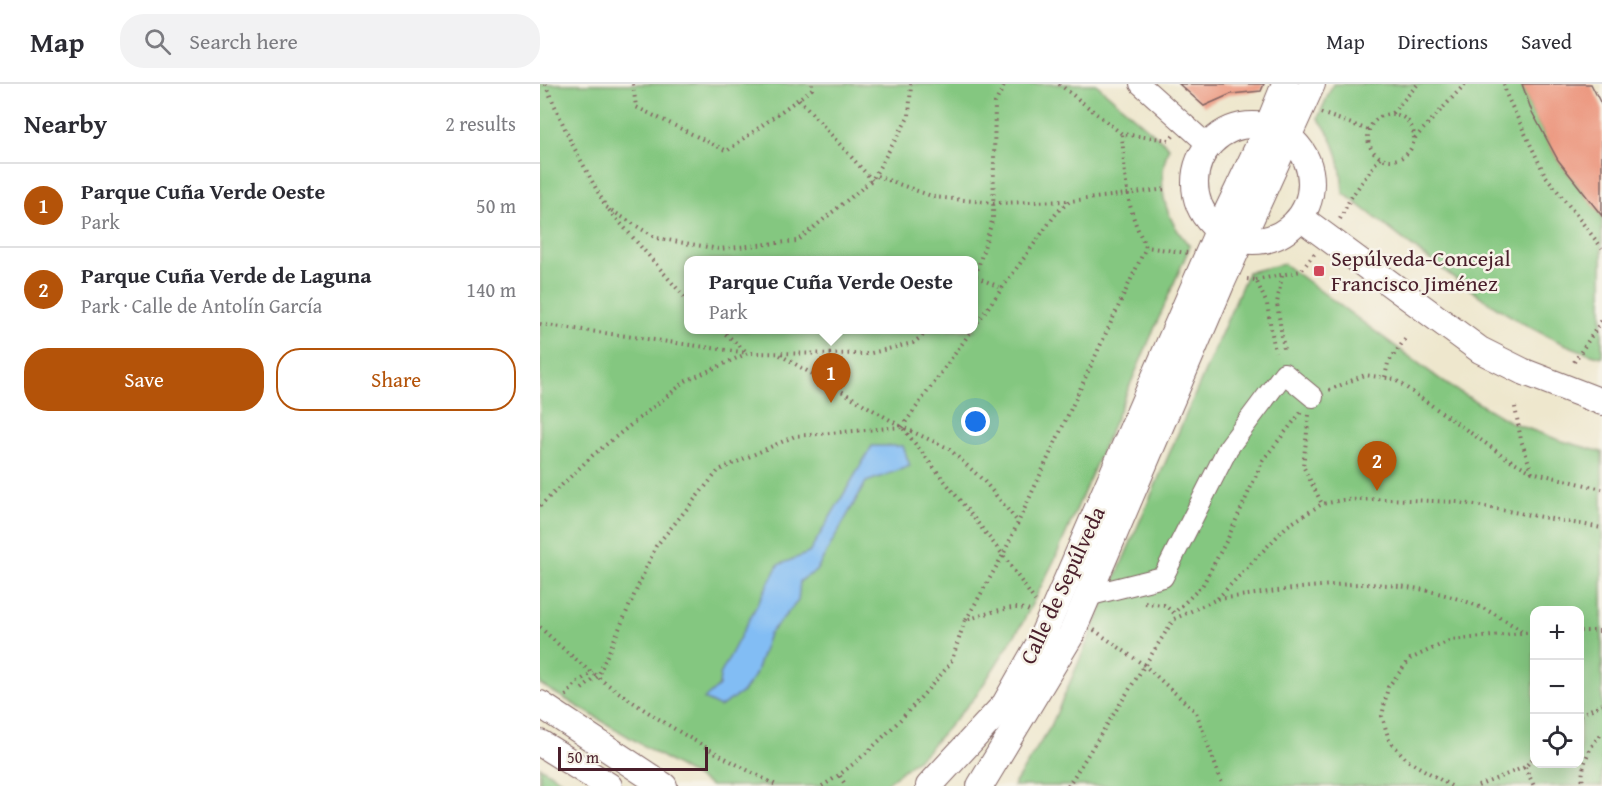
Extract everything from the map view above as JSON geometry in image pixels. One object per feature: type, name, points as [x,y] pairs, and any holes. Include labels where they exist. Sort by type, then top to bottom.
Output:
[{"type":"street","points":[[1140,84],[1208,145]]},
{"type":"street","name":"Calle de Sepúlveda","points":[[1278,131],[1286,84]]},
{"type":"street","name":"Calle de Sepúlveda","points":[[929,786],[1005,704],[1049,622],[1278,131],[1312,84]]},
{"type":"street","points":[[1246,124],[1278,131],[1304,153],[1311,174],[1310,195],[1300,218],[1285,232],[1266,240],[1229,235],[1210,223],[1197,203],[1194,182],[1197,162],[1208,145],[1225,131],[1246,124]]},
{"type":"street","points":[[1300,218],[1480,350],[1522,371],[1602,402]]},
{"type":"street","name":"Calle de Sepúlveda","points":[[980,786],[1071,635],[1229,235]]},
{"type":"street","points":[[1087,596],[1163,577],[1228,448],[1284,373],[1313,397]]},
{"type":"street","points":[[540,704],[664,786]]},
{"type":"street","points":[[540,743],[609,786]]},
{"type":"path","points":[[545,84],[571,142],[606,207],[684,296]]},
{"type":"path","points":[[633,84],[636,107],[727,151],[812,89],[812,84]]},
{"type":"path","points":[[606,207],[656,238],[719,249],[797,241],[877,176],[909,116],[911,84]]},
{"type":"path","points":[[978,269],[993,218],[995,103],[1005,84]]},
{"type":"path","points":[[1059,84],[1122,134],[1170,140]]},
{"type":"path","points":[[1418,84],[1392,113],[1377,118],[1369,130],[1370,146],[1380,157],[1387,160],[1402,157],[1408,153],[1415,139],[1465,84]]},
{"type":"path","points":[[1504,84],[1506,94],[1545,175],[1602,248]]},
{"type":"path","points":[[799,99],[872,180]]},
{"type":"path","points":[[1320,112],[1369,130]]},
{"type":"path","points":[[1392,113],[1400,115],[1411,124],[1415,139]]},
{"type":"path","points":[[1122,134],[1127,196],[1133,222],[1146,247]]},
{"type":"path","points":[[1338,222],[1380,157]]},
{"type":"path","points":[[877,176],[934,197],[994,203],[1070,201],[1127,196],[1167,189]]},
{"type":"path","points":[[978,321],[1058,211],[1070,201]]},
{"type":"path","points":[[1146,247],[1191,253]]},
{"type":"path","points":[[965,620],[1003,555],[1146,247]]},
{"type":"path","points":[[1244,278],[1256,280],[1300,271],[1316,252]]},
{"type":"path","points":[[1282,276],[1277,303],[1284,350]]},
{"type":"path","points":[[978,280],[1002,288]]},
{"type":"path","points":[[1256,280],[1267,304],[1275,352]]},
{"type":"path","points":[[1574,362],[1602,320]]},
{"type":"path","points":[[540,324],[748,353],[778,354],[867,354],[913,343],[925,334]]},
{"type":"path","points":[[726,334],[748,353]]},
{"type":"path","points":[[902,427],[969,334]]},
{"type":"path","points":[[1385,377],[1388,363],[1406,338]]},
{"type":"path","points":[[540,506],[593,455],[686,381],[748,353]]},
{"type":"path","points":[[778,354],[902,427],[948,448],[984,481],[1018,522]]},
{"type":"path","points":[[1313,397],[1303,466],[1322,504]]},
{"type":"path","points":[[1515,407],[1521,441],[1532,472]]},
{"type":"path","points":[[902,427],[1003,555],[1049,622]]},
{"type":"path","points":[[582,688],[598,676],[656,546],[719,470],[795,435],[902,427]]},
{"type":"path","points":[[1217,599],[1287,526],[1322,504],[1343,500],[1387,498],[1458,501],[1602,528]]},
{"type":"path","points":[[1068,786],[1174,619],[1217,599],[1352,582],[1400,584],[1480,607],[1524,632]]},
{"type":"path","points":[[540,627],[592,672],[648,712],[778,786]]},
{"type":"path","points":[[1094,630],[1144,665],[1196,712],[1223,786]]},
{"type":"path","points":[[1584,631],[1602,631]]},
{"type":"path","points":[[1451,786],[1407,760],[1389,740],[1382,716],[1388,687],[1410,659],[1451,640],[1530,632]]},
{"type":"path","points":[[576,682],[592,672]]},
{"type":"path","points":[[1582,714],[1602,704]]},
{"type":"path","points":[[1584,786],[1582,781],[1586,759],[1602,734]]},
{"type":"path","points":[[1478,786],[1525,767],[1530,761]]},
{"type":"path","points":[[1525,767],[1534,786]]},
{"type":"path","points":[[840,776],[846,786]]},
{"type":"green space","points":[[540,84],[1096,84],[1169,147],[1163,174],[1164,200],[1174,224],[1190,246],[1055,559],[1022,624],[976,696],[925,753],[883,786],[711,786],[540,684]]},
{"type":"green space","points":[[1333,84],[1522,84],[1532,112],[1558,160],[1602,216],[1602,357],[1568,346],[1500,310],[1466,287],[1343,193],[1341,172],[1334,144],[1318,118]]},
{"type":"green space","points":[[1284,264],[1448,385],[1510,422],[1559,440],[1602,452],[1602,786],[1013,786],[1051,726],[1248,272]]},
{"type":"green space","points":[[540,767],[570,786],[540,786]]},
{"type":"water","points":[[872,446],[903,446],[910,466],[866,482],[816,571],[800,581],[798,601],[769,634],[755,675],[743,692],[720,707],[704,699],[719,686],[720,675],[778,565],[809,553]]},
{"type":"building","points":[[1179,84],[1264,84],[1261,91],[1231,94],[1204,106]]},
{"type":"building","points":[[1522,84],[1591,84],[1602,106],[1602,216],[1558,160],[1532,112]]},
{"type":"place","name":"Sepúlveda-Concejal Francisco Jiménez","points":[[1319,271]]},
{"type":"place","name":"Parque Cuña Verde Oeste","points":[[831,403]]},
{"type":"place","name":"Parque Cuña Verde de Laguna","points":[[1377,491]]}]
